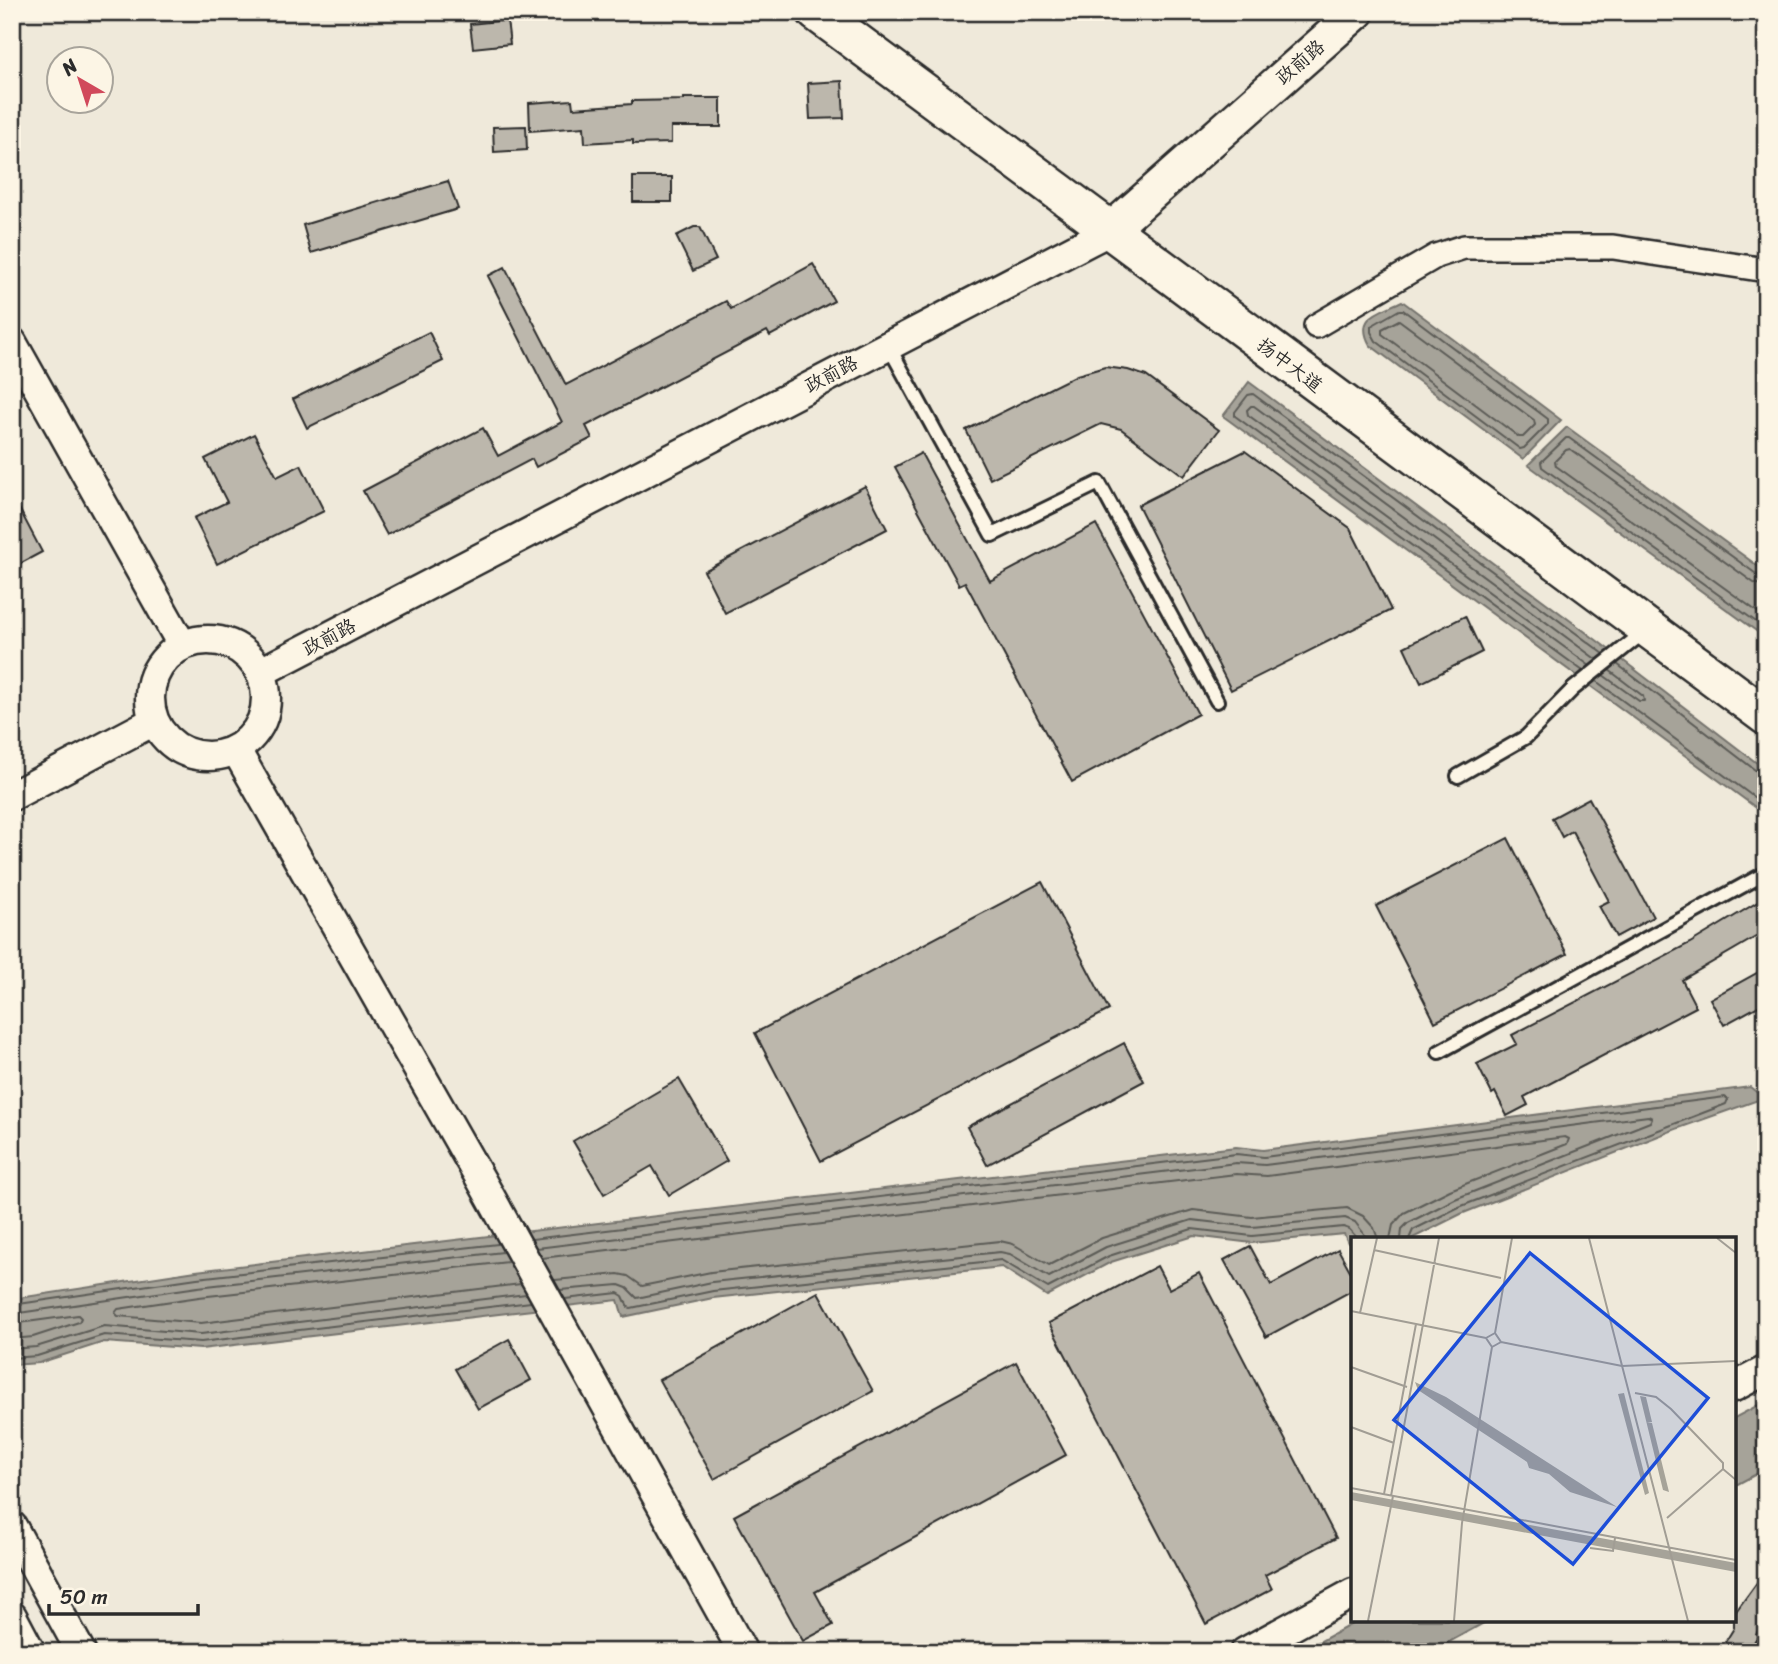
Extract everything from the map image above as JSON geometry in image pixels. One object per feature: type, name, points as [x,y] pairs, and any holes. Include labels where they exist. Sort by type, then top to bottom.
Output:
[{"type":"main road","name":"扬中大道","points":[[816,12],[1118,223],[1766,688]]},
{"type":"main road","name":"扬中大道","points":[[854,12],[1118,223],[1648,629],[1766,716]]},
{"type":"main road","name":"政前路","points":[[1118,223],[1357,12]]},
{"type":"street","name":"政前路","points":[[261,672],[1118,223]]},
{"type":"street","points":[[1316,326],[1436,256],[1464,247],[1613,247],[1766,270]]},
{"type":"street","points":[[12,342],[182,645]]},
{"type":"street","points":[[204,639],[228,642],[248,653],[261,672],[267,693],[264,716],[253,735],[236,750],[213,756],[189,753],[168,741],[154,721],[149,700],[153,678],[164,659],[182,645],[204,639]]},
{"type":"street","points":[[12,796],[154,721]]},
{"type":"street","points":[[236,750],[481,1180],[743,1652]]},
{"type":"street","points":[[1736,1386],[1766,1370]]},
{"type":"street","points":[[12,1526],[19,1556],[80,1652]]},
{"type":"street","points":[[1245,1652],[1351,1594]]},
{"type":"street","points":[[12,1616],[31,1652]]},
{"type":"lane","points":[[888,345],[992,535],[1099,483],[1217,701]]},
{"type":"lane","points":[[1458,776],[1526,737],[1573,689],[1648,629]]},
{"type":"lane","points":[[1439,1052],[1766,873]]},
{"type":"water","points":[[1402,301],[1561,420],[1523,459],[1370,345],[1365,327],[1367,321],[1378,312]]},
{"type":"water","points":[[1249,382],[1599,642],[1766,770],[1766,815],[1223,416]]},
{"type":"water","points":[[1567,427],[1766,572],[1766,638],[1528,465]]},
{"type":"water","points":[[1750,1087],[1764,1098],[1676,1129],[1461,1214],[1415,1237],[1351,1237],[1351,1243],[1348,1243],[1344,1234],[1252,1243],[1194,1236],[1111,1262],[1047,1296],[1002,1267],[713,1298],[623,1317],[618,1300],[201,1349],[104,1342],[39,1363],[12,1365],[12,1299],[196,1271],[1236,1147],[1263,1150]]},
{"type":"water","points":[[1766,1401],[1766,1469],[1736,1485],[1736,1417]]},
{"type":"water","points":[[1355,1622],[1485,1622],[1431,1652],[1301,1652]]},
{"type":"building","points":[[507,20],[510,44],[473,48],[470,24]]},
{"type":"building","points":[[842,81],[844,118],[810,119],[808,83]]},
{"type":"building","points":[[684,98],[721,98],[721,127],[671,127],[671,143],[633,144],[633,140],[585,143],[584,127],[530,131],[529,103],[572,100],[573,108]]},
{"type":"building","points":[[526,126],[527,150],[494,152],[493,127]]},
{"type":"building","points":[[633,177],[672,177],[672,202],[633,202]]},
{"type":"building","points":[[448,181],[458,209],[311,253],[303,225]]},
{"type":"building","points":[[694,227],[700,227],[716,260],[693,271],[676,236]]},
{"type":"building","points":[[813,264],[834,301],[770,336],[767,331],[586,426],[592,438],[536,467],[532,459],[387,535],[363,491],[483,428],[498,456],[562,422],[488,276],[505,267],[566,385],[726,301],[731,309]]},
{"type":"building","points":[[429,332],[443,361],[307,428],[293,399]]},
{"type":"building","points":[[1105,367],[1146,376],[1219,430],[1184,476],[1121,429],[1101,424],[990,479],[966,430],[1077,375]]},
{"type":"building","points":[[254,434],[277,477],[301,465],[324,511],[217,564],[194,518],[227,502],[205,459]]},
{"type":"building","points":[[1245,451],[1350,528],[1391,610],[1231,690],[1138,505]]},
{"type":"building","points":[[921,453],[990,581],[1096,524],[1198,714],[1072,782],[965,582],[959,585],[895,467]]},
{"type":"building","points":[[865,486],[887,529],[725,613],[704,571]]},
{"type":"building","points":[[12,495],[42,552],[12,568]]},
{"type":"building","points":[[1465,616],[1482,652],[1421,683],[1404,647]]},
{"type":"building","points":[[1589,798],[1653,917],[1616,937],[1599,906],[1609,901],[1572,831],[1562,837],[1552,818]]},
{"type":"building","points":[[1508,838],[1567,954],[1435,1022],[1376,906]]},
{"type":"building","points":[[1042,882],[1109,1010],[821,1161],[755,1033]]},
{"type":"building","points":[[1766,897],[1766,931],[1682,980],[1696,1007],[1524,1097],[1528,1105],[1507,1116],[1477,1064],[1517,1044],[1512,1035],[1690,943]]},
{"type":"building","points":[[1766,968],[1766,1002],[1724,1025],[1710,999]]},
{"type":"building","points":[[1124,1043],[1144,1081],[987,1165],[967,1127]]},
{"type":"building","points":[[679,1079],[727,1161],[669,1195],[652,1166],[604,1194],[573,1141]]},
{"type":"building","points":[[1250,1246],[1271,1285],[1338,1249],[1351,1272],[1351,1291],[1266,1337],[1224,1260]]},
{"type":"building","points":[[1157,1266],[1169,1289],[1199,1273],[1336,1538],[1265,1575],[1272,1589],[1206,1624],[1049,1323]]},
{"type":"building","points":[[818,1292],[873,1391],[714,1479],[659,1380]]},
{"type":"building","points":[[509,1339],[531,1380],[478,1409],[455,1369]]},
{"type":"building","points":[[1016,1362],[1066,1455],[815,1592],[833,1625],[803,1641],[734,1516]]},
{"type":"building","points":[[1766,1570],[1766,1620],[1756,1634],[1758,1636],[1747,1652],[1719,1652],[1734,1628],[1736,1611]]}]
